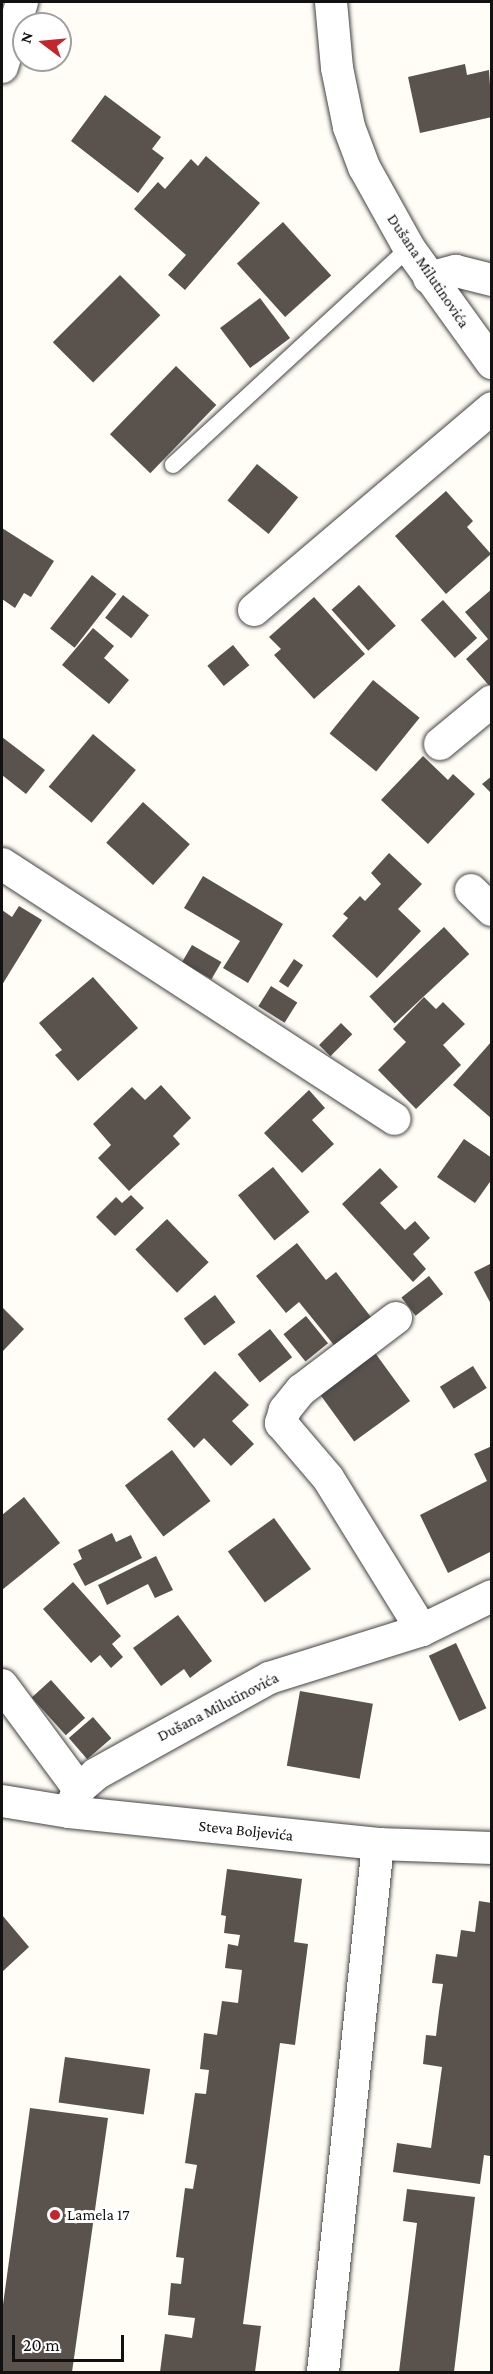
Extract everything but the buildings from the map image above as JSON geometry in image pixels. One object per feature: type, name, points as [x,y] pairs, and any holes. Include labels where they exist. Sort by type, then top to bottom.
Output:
[{"type":"street","points":[[2,67],[22,2]]},
{"type":"street","name":"Dušana Milutinovića","points":[[331,2],[337,68],[350,127],[381,202],[429,278],[492,363]]},
{"type":"street","points":[[429,278],[456,271],[492,280]]},
{"type":"street","points":[[254,610],[492,408]]},
{"type":"street","points":[[440,744],[492,701]]},
{"type":"street","points":[[2,864],[395,1119]]},
{"type":"street","points":[[396,1318],[301,1390],[285,1410],[281,1423],[328,1478],[422,1630]]},
{"type":"street","name":"Dušana Milutinovića","points":[[74,1801],[121,1758],[269,1678],[422,1630],[492,1596]]},
{"type":"street","points":[[2,1685],[74,1801]]},
{"type":"street","name":"Steva Boljevića","points":[[2,1801],[74,1801],[378,1844],[492,1848]]},
{"type":"street","points":[[323,2373],[378,1844]]},
{"type":"lane","points":[[173,465],[409,248]]},
{"type":"place","name":"Lamela 17","points":[[55,2215]]}]
